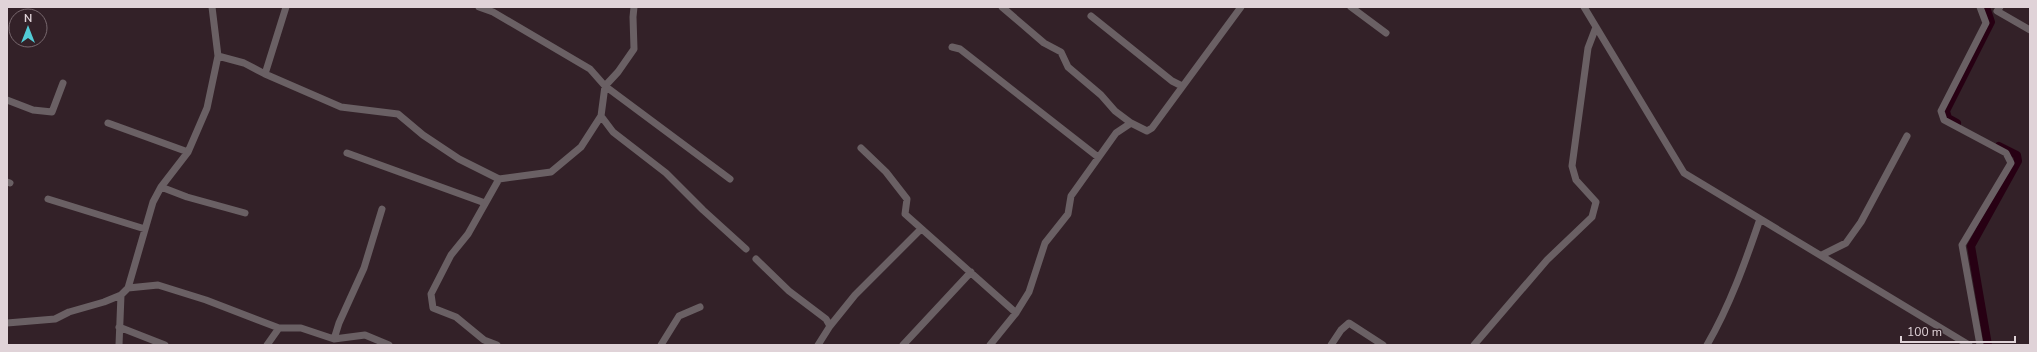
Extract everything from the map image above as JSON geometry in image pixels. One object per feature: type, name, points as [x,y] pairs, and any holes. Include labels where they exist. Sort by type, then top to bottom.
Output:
[{"type":"street","points":[[7,323],[55,319],[69,312],[104,302],[121,295],[128,288],[154,202],[161,188],[188,152],[207,108],[218,56],[212,7]]},
{"type":"street","points":[[265,74],[286,7]]},
{"type":"street","points":[[479,7],[493,12],[590,69],[605,86],[730,179]]},
{"type":"street","points":[[218,56],[244,63],[265,74],[341,107],[398,114],[423,135],[459,159],[500,179],[551,172],[581,147],[601,116],[605,86],[618,72],[634,49],[634,7]]},
{"type":"street","points":[[1002,7],[1044,43],[1061,52],[1068,67],[1101,95],[1115,111],[1131,123],[1147,131],[1152,128],[1241,7]]},
{"type":"street","points":[[1351,7],[1386,33]]},
{"type":"street","points":[[1584,7],[1684,173],[1969,345]]},
{"type":"street","points":[[1980,7],[1986,23],[1941,111],[1944,120],[2006,153],[2011,163],[1962,245],[1980,345]]},
{"type":"street","points":[[2000,7],[1997,11],[2030,30]]},
{"type":"street","points":[[1091,16],[1172,81],[1182,86]]},
{"type":"street","points":[[1474,345],[1546,260],[1592,218],[1596,202],[1576,180],[1572,166],[1588,48],[1596,27]]},
{"type":"street","points":[[952,47],[960,49],[1098,157]]},
{"type":"street","points":[[7,100],[33,110],[52,112],[63,83]]},
{"type":"street","points":[[601,116],[613,132],[666,173],[703,210],[746,249]]},
{"type":"street","points":[[108,123],[188,152]]},
{"type":"street","points":[[990,345],[1016,313],[1029,292],[1045,243],[1068,214],[1071,196],[1116,133],[1131,123]]},
{"type":"street","points":[[1822,255],[1846,243],[1861,222],[1907,136]]},
{"type":"street","points":[[861,148],[886,172],[907,199],[904,214],[1016,313]]},
{"type":"street","points":[[347,152],[485,203]]},
{"type":"street","points":[[497,345],[484,340],[456,317],[433,308],[431,294],[451,255],[468,234],[500,179]]},
{"type":"street","points":[[161,188],[187,197],[245,213]]},
{"type":"street","points":[[48,199],[145,229]]},
{"type":"street","points":[[334,339],[339,323],[364,268],[382,209]]},
{"type":"street","points":[[1707,345],[1725,314],[1739,282],[1760,219]]},
{"type":"street","points":[[818,345],[830,326],[855,295],[921,229]]},
{"type":"street","points":[[756,259],[789,291],[826,319],[830,326]]},
{"type":"street","points":[[903,345],[971,272]]},
{"type":"street","points":[[128,288],[158,286],[206,300],[279,328],[301,328],[334,339],[365,336],[389,345]]},
{"type":"street","points":[[120,345],[121,295]]},
{"type":"street","points":[[661,345],[679,316],[700,307]]},
{"type":"street","points":[[1331,345],[1340,330],[1349,323],[1383,345]]},
{"type":"street","points":[[120,327],[165,345]]},
{"type":"street","points":[[267,345],[279,328]]},
{"type":"waterway","points":[[1957,123],[1948,118],[1946,111],[1991,22],[1986,7]]},
{"type":"waterway","points":[[1988,345],[1971,246],[2018,161],[2017,155],[1999,146]]}]
